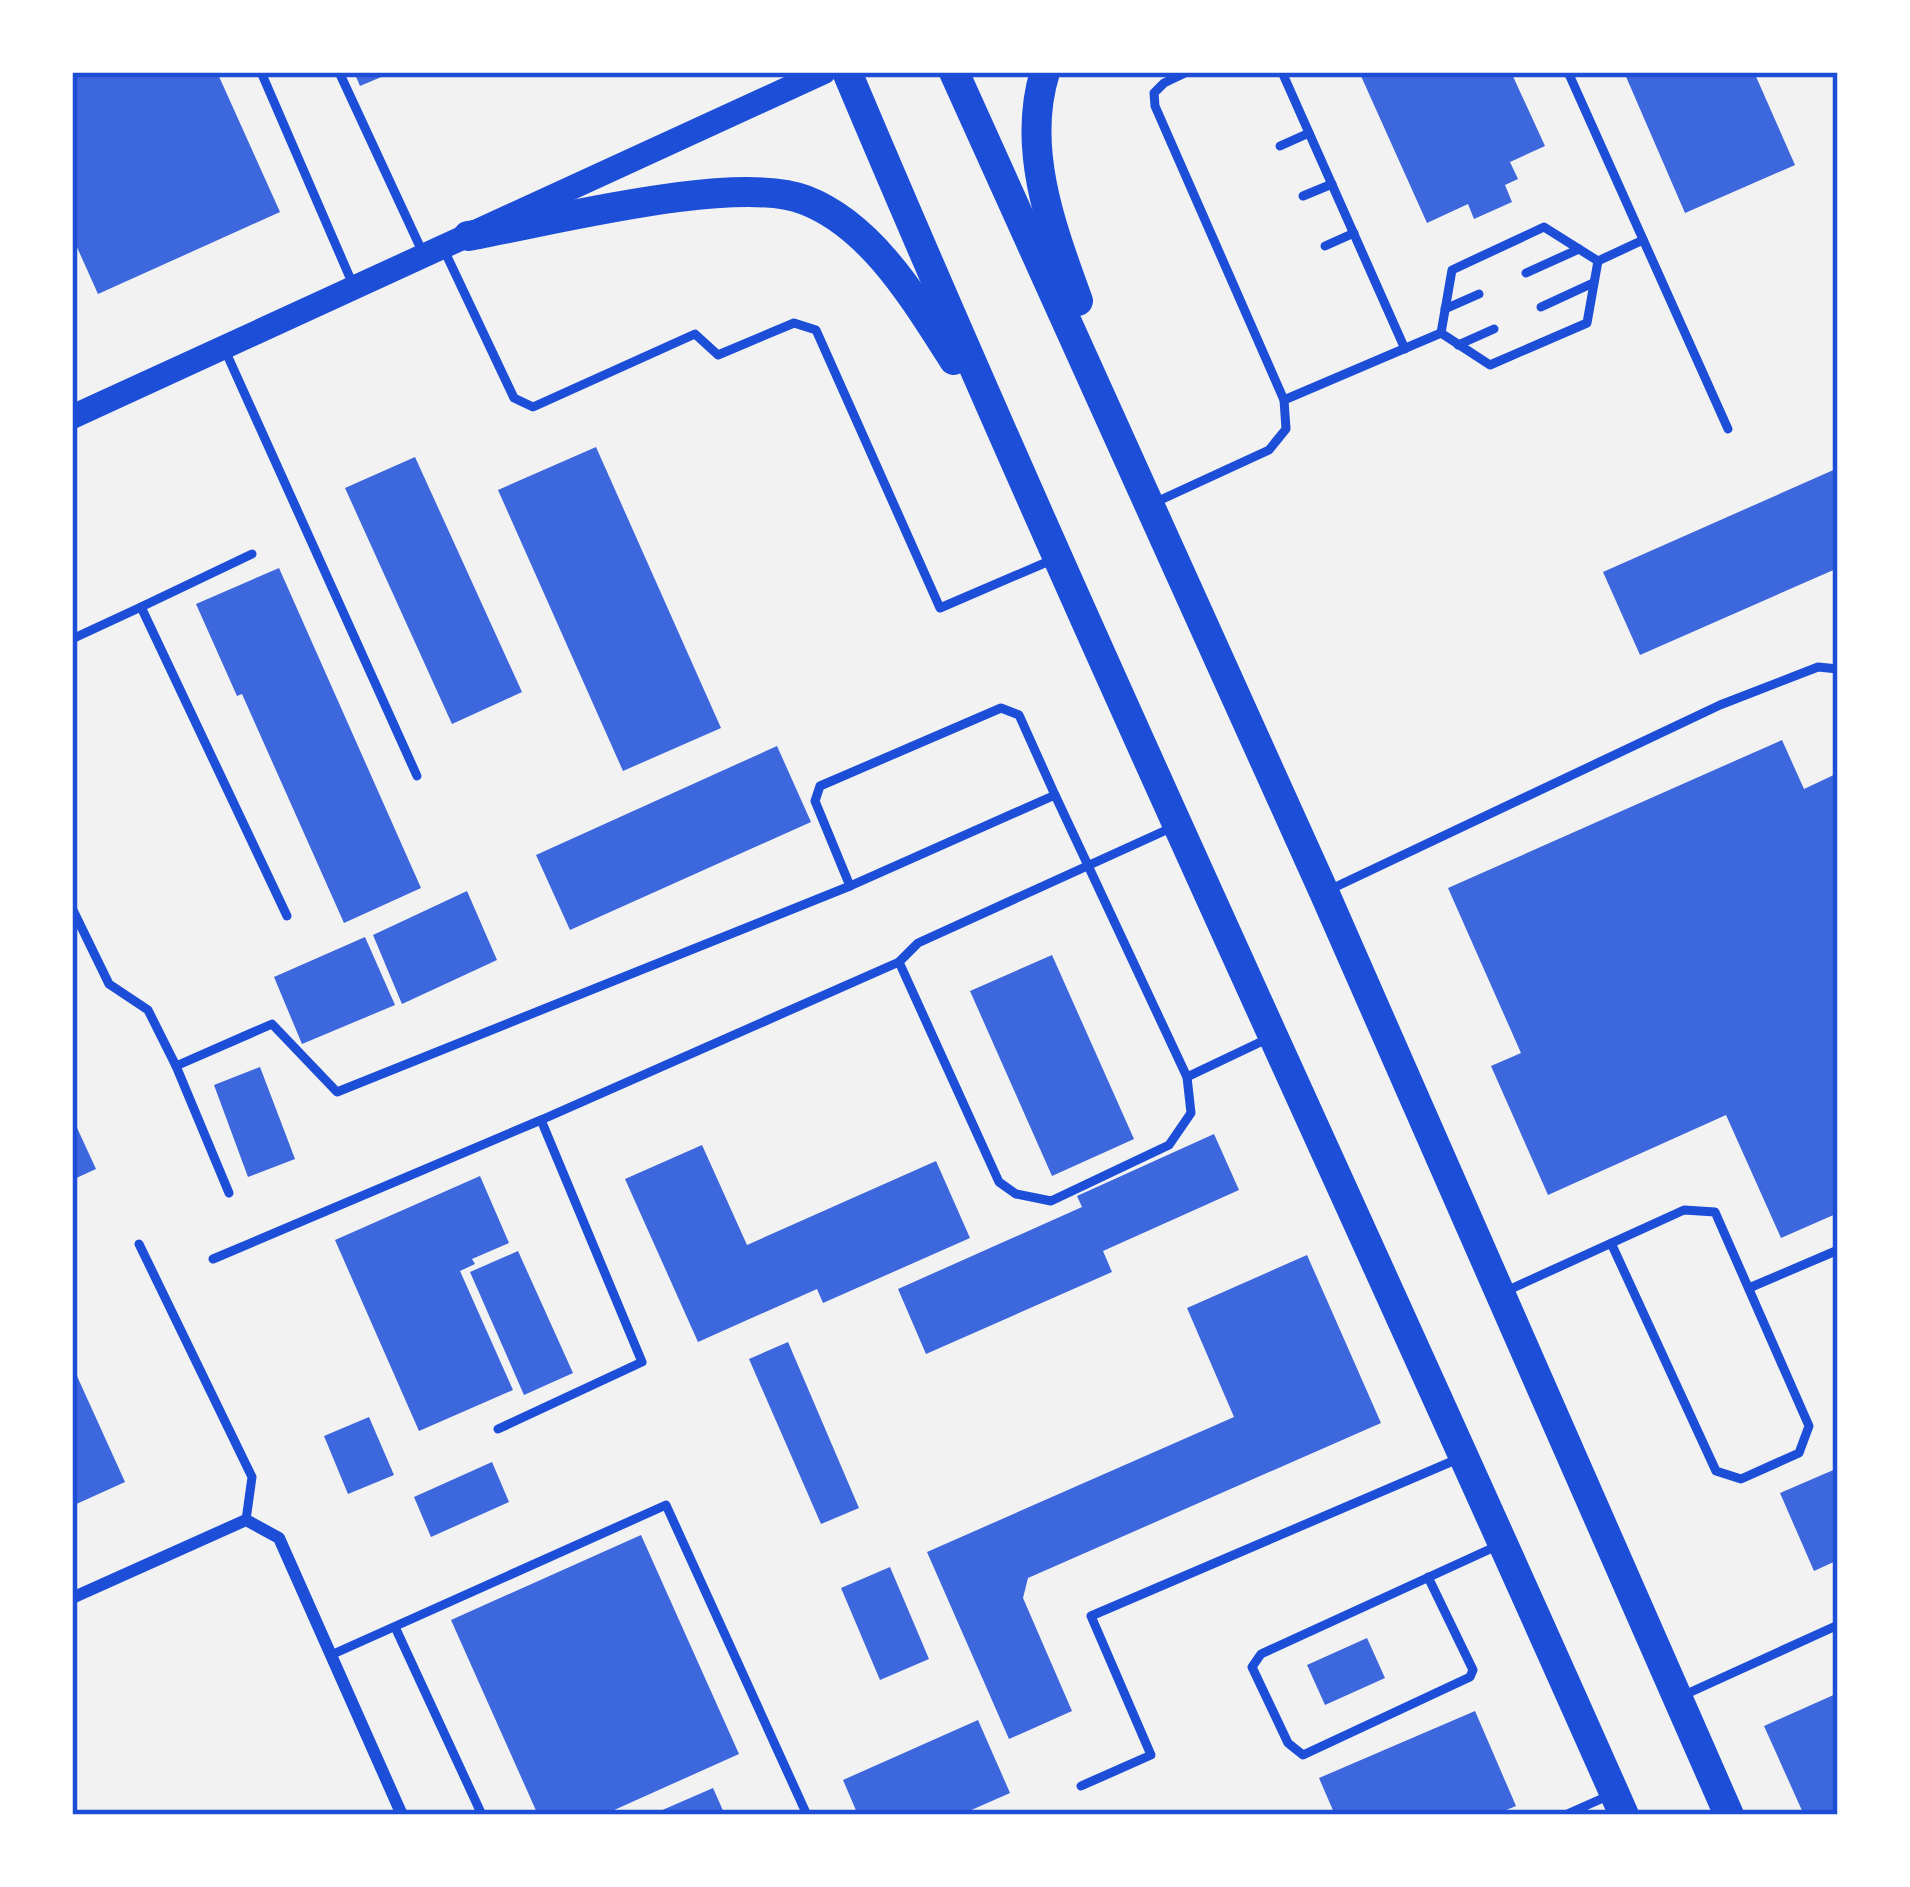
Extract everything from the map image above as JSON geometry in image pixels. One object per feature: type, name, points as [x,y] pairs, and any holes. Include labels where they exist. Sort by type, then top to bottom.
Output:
[{"type":"main road","points":[[72,417],[824,72]]},
{"type":"main road","points":[[847,72],[989,409],[1619,1804]]},
{"type":"main road","points":[[954,72],[1324,892],[1729,1815]]},
{"type":"main road","points":[[1045,72],[1036,125],[1044,194],[1055,238],[1151,505]]},
{"type":"main road","points":[[445,246],[742,190],[807,200],[863,240],[890,269],[989,409]]},
{"type":"street","points":[[72,1598],[246,1520],[279,1538],[403,1815]]},
{"type":"lane","points":[[261,72],[354,288]]},
{"type":"lane","points":[[339,72],[445,246],[514,398],[533,407],[695,334],[718,355],[794,323],[815,330],[940,608],[1056,558]]},
{"type":"lane","points":[[1151,505],[1269,450],[1286,429],[1284,400],[1240,285],[1155,106],[1154,93],[1164,82],[1187,72]]},
{"type":"lane","points":[[1282,72],[1405,349]]},
{"type":"lane","points":[[1568,72],[1728,429]]},
{"type":"lane","points":[[1280,146],[1309,133]]},
{"type":"lane","points":[[1303,196],[1332,184]]},
{"type":"lane","points":[[1441,333],[1452,270],[1544,227],[1598,261]]},
{"type":"lane","points":[[1325,246],[1354,233]]},
{"type":"lane","points":[[1598,261],[1643,240]]},
{"type":"lane","points":[[1526,273],[1579,249]]},
{"type":"lane","points":[[1441,333],[1490,365],[1587,323],[1598,261]]},
{"type":"lane","points":[[1541,307],[1594,283]]},
{"type":"lane","points":[[1445,310],[1479,294]]},
{"type":"lane","points":[[1458,345],[1494,329]]},
{"type":"lane","points":[[1284,400],[1441,333]]},
{"type":"lane","points":[[224,348],[417,776]]},
{"type":"lane","points":[[72,639],[252,554]]},
{"type":"lane","points":[[141,607],[287,916]]},
{"type":"lane","points":[[1324,892],[1720,705],[1819,667],[1838,669]]},
{"type":"lane","points":[[850,886],[814,802],[820,786],[1001,708],[1019,715],[1187,1077],[1191,1113],[1169,1145],[1051,1201],[1016,1194],[999,1182],[899,962]]},
{"type":"lane","points":[[176,1066],[272,1024],[337,1092],[850,886],[1055,795]]},
{"type":"lane","points":[[213,1259],[899,962],[918,944],[1178,825]]},
{"type":"lane","points":[[72,908],[109,985],[148,1010],[229,1193]]},
{"type":"lane","points":[[1187,1077],[1275,1035]]},
{"type":"lane","points":[[498,1429],[642,1362],[542,1120]]},
{"type":"lane","points":[[1499,1294],[1611,1243],[1684,1210],[1715,1211],[1809,1426],[1798,1453],[1741,1479],[1716,1472],[1611,1243]]},
{"type":"lane","points":[[140,1244],[252,1477],[246,1520]]},
{"type":"lane","points":[[1749,1288],[1838,1250]]},
{"type":"lane","points":[[1081,1786],[1151,1756],[1090,1616],[1465,1455]]},
{"type":"lane","points":[[332,1655],[666,1505],[807,1815]]},
{"type":"lane","points":[[1428,1577],[1472,1670],[1470,1677],[1304,1755],[1288,1743],[1252,1667],[1261,1654],[1428,1577],[1504,1543]]},
{"type":"lane","points":[[1677,1698],[1838,1625]]},
{"type":"lane","points":[[394,1627],[482,1815]]},
{"type":"lane","points":[[1565,1815],[1619,1804]]},
{"type":"building","points":[[72,72],[217,72],[280,212],[98,294],[72,236]]},
{"type":"building","points":[[354,72],[393,72],[360,86]]},
{"type":"building","points":[[1369,72],[1511,72],[1545,146],[1510,162],[1518,179],[1505,185],[1512,202],[1474,219],[1468,204],[1427,223],[1361,76]]},
{"type":"building","points":[[1624,72],[1754,72],[1795,165],[1685,213]]},
{"type":"building","points":[[596,447],[721,728],[623,771],[498,490]]},
{"type":"building","points":[[415,457],[522,692],[452,724],[345,488]]},
{"type":"building","points":[[1838,468],[1838,568],[1640,655],[1603,572]]},
{"type":"building","points":[[279,568],[421,888],[344,923],[242,694],[237,696],[196,604]]},
{"type":"building","points":[[1782,740],[1804,789],[1838,773],[1838,1213],[1781,1238],[1726,1115],[1548,1195],[1491,1066],[1521,1053],[1448,888]]},
{"type":"building","points":[[777,746],[811,822],[570,930],[536,855]]},
{"type":"building","points":[[467,891],[497,960],[402,1004],[373,935]]},
{"type":"building","points":[[365,937],[395,1005],[302,1044],[274,977]]},
{"type":"building","points":[[1052,955],[1134,1139],[1052,1176],[970,991]]},
{"type":"building","points":[[260,1067],[295,1159],[248,1177],[214,1085]]},
{"type":"building","points":[[72,1117],[96,1169],[72,1180]]},
{"type":"building","points":[[1214,1134],[1239,1190],[1103,1251],[1112,1272],[926,1354],[898,1289],[1082,1207],[1077,1196]]},
{"type":"building","points":[[702,1145],[747,1245],[936,1161],[970,1238],[823,1303],[817,1289],[698,1342],[625,1179]]},
{"type":"building","points":[[480,1176],[509,1243],[472,1259],[475,1264],[460,1271],[513,1390],[419,1431],[335,1240]]},
{"type":"building","points":[[518,1251],[573,1373],[524,1395],[470,1272]]},
{"type":"building","points":[[1307,1255],[1381,1423],[1028,1578],[1023,1598],[1072,1711],[1009,1739],[927,1552],[1234,1417],[1187,1308]]},
{"type":"building","points":[[788,1342],[859,1508],[821,1524],[749,1359]]},
{"type":"building","points":[[72,1365],[125,1482],[72,1506]]},
{"type":"building","points":[[369,1417],[394,1475],[348,1494],[324,1436]]},
{"type":"building","points":[[492,1462],[509,1502],[431,1537],[414,1497]]},
{"type":"building","points":[[1838,1468],[1838,1560],[1814,1571],[1780,1493]]},
{"type":"building","points":[[641,1535],[739,1754],[603,1815],[538,1815],[451,1620]]},
{"type":"building","points":[[890,1567],[929,1659],[880,1680],[841,1588]]},
{"type":"building","points":[[1367,1638],[1385,1678],[1325,1705],[1307,1665]]},
{"type":"building","points":[[1838,1693],[1838,1815],[1804,1815],[1764,1726]]},
{"type":"building","points":[[1475,1711],[1516,1806],[1494,1815],[1335,1815],[1319,1778]]},
{"type":"building","points":[[978,1720],[1010,1793],[960,1815],[858,1815],[843,1780]]},
{"type":"building","points":[[713,1788],[725,1815],[651,1815]]}]
